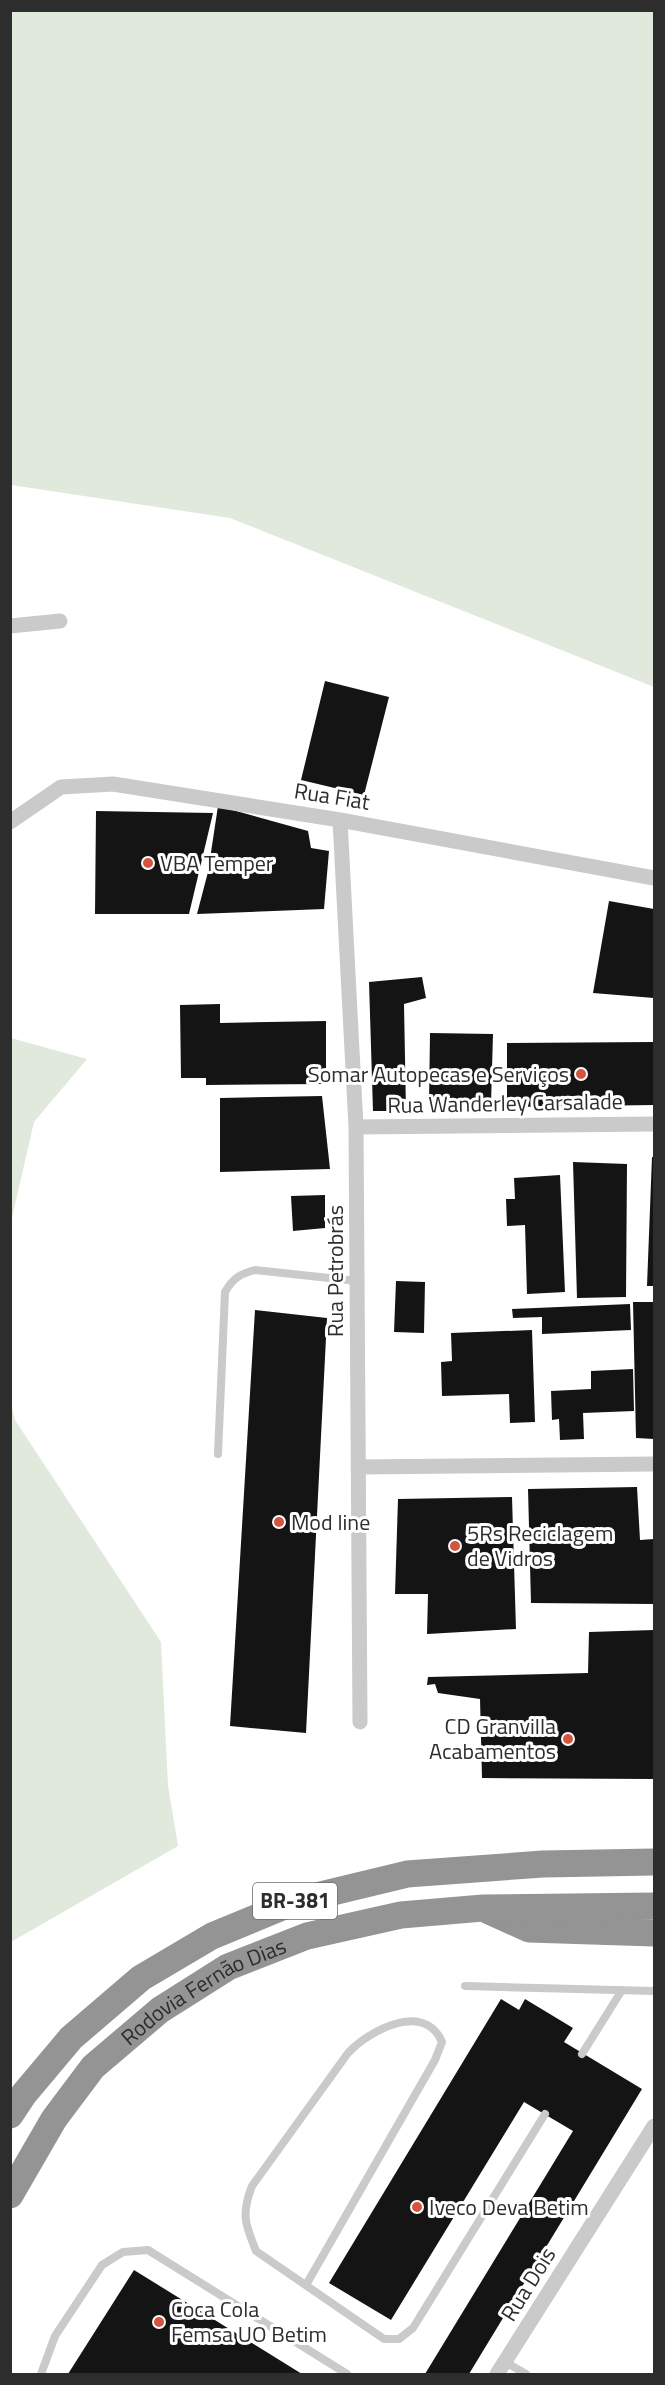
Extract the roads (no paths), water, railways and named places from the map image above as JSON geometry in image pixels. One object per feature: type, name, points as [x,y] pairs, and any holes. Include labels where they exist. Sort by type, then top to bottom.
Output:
[{"type":"highway","points":[[543,1864],[654,1844]]},
{"type":"highway","name":"Rodovia Fernão Dias","points":[[10,2115],[24,2094],[70,2038],[141,1978],[212,1936],[298,1900],[407,1874],[543,1864],[654,1862]]},
{"type":"highway","name":"Rodovia Fernão Dias","points":[[10,2195],[54,2119],[93,2067],[160,2010],[228,1967],[307,1936],[401,1915],[483,1908],[654,1906]]},
{"type":"highway","name":"BR-381","points":[[483,1908],[529,1929],[654,1932]]},
{"type":"street","points":[[10,626],[60,621]]},
{"type":"street","name":"Rua Fiat","points":[[10,822],[62,787],[113,784],[340,820],[654,878]]},
{"type":"street","name":"Rua Petrobrás","points":[[340,820],[356,1128],[360,1722]]},
{"type":"street","name":"Rua Wanderley Carsalade","points":[[356,1128],[654,1124]]},
{"type":"street","points":[[359,1467],[654,1464]]},
{"type":"street","name":"Rua Dois","points":[[501,2368],[654,2126]]},
{"type":"lane","points":[[218,1454],[225,1292],[232,1279],[242,1273],[255,1270],[357,1281]]},
{"type":"lane","points":[[465,1986],[654,1991]]},
{"type":"lane","points":[[582,2054],[622,1990]]},
{"type":"lane","points":[[306,2285],[435,2060],[442,2042],[438,2032],[427,2024],[405,2020],[363,2038],[355,2045],[252,2186],[244,2206],[247,2230],[256,2251],[384,2339],[399,2339],[414,2328],[545,2114]]},
{"type":"lane","points":[[40,2374],[55,2336],[102,2265],[123,2252],[148,2250],[347,2374]]},
{"type":"lane","points":[[501,2368],[526,2374]]},
{"type":"place","name":"VBA Temper","points":[[148,863]]},
{"type":"place","name":"Somar Autopecas e Serviços","points":[[581,1074]]},
{"type":"place","name":"Mod line","points":[[279,1522]]},
{"type":"place","name":"5Rs Reciclagem de Vidros","points":[[455,1546]]},
{"type":"place","name":"CD Granvilla Acabamentos","points":[[568,1739]]},
{"type":"place","name":"Iveco Deva Betim","points":[[417,2207]]},
{"type":"place","name":"Coca Cola Femsa UO Betim","points":[[159,2322]]}]
